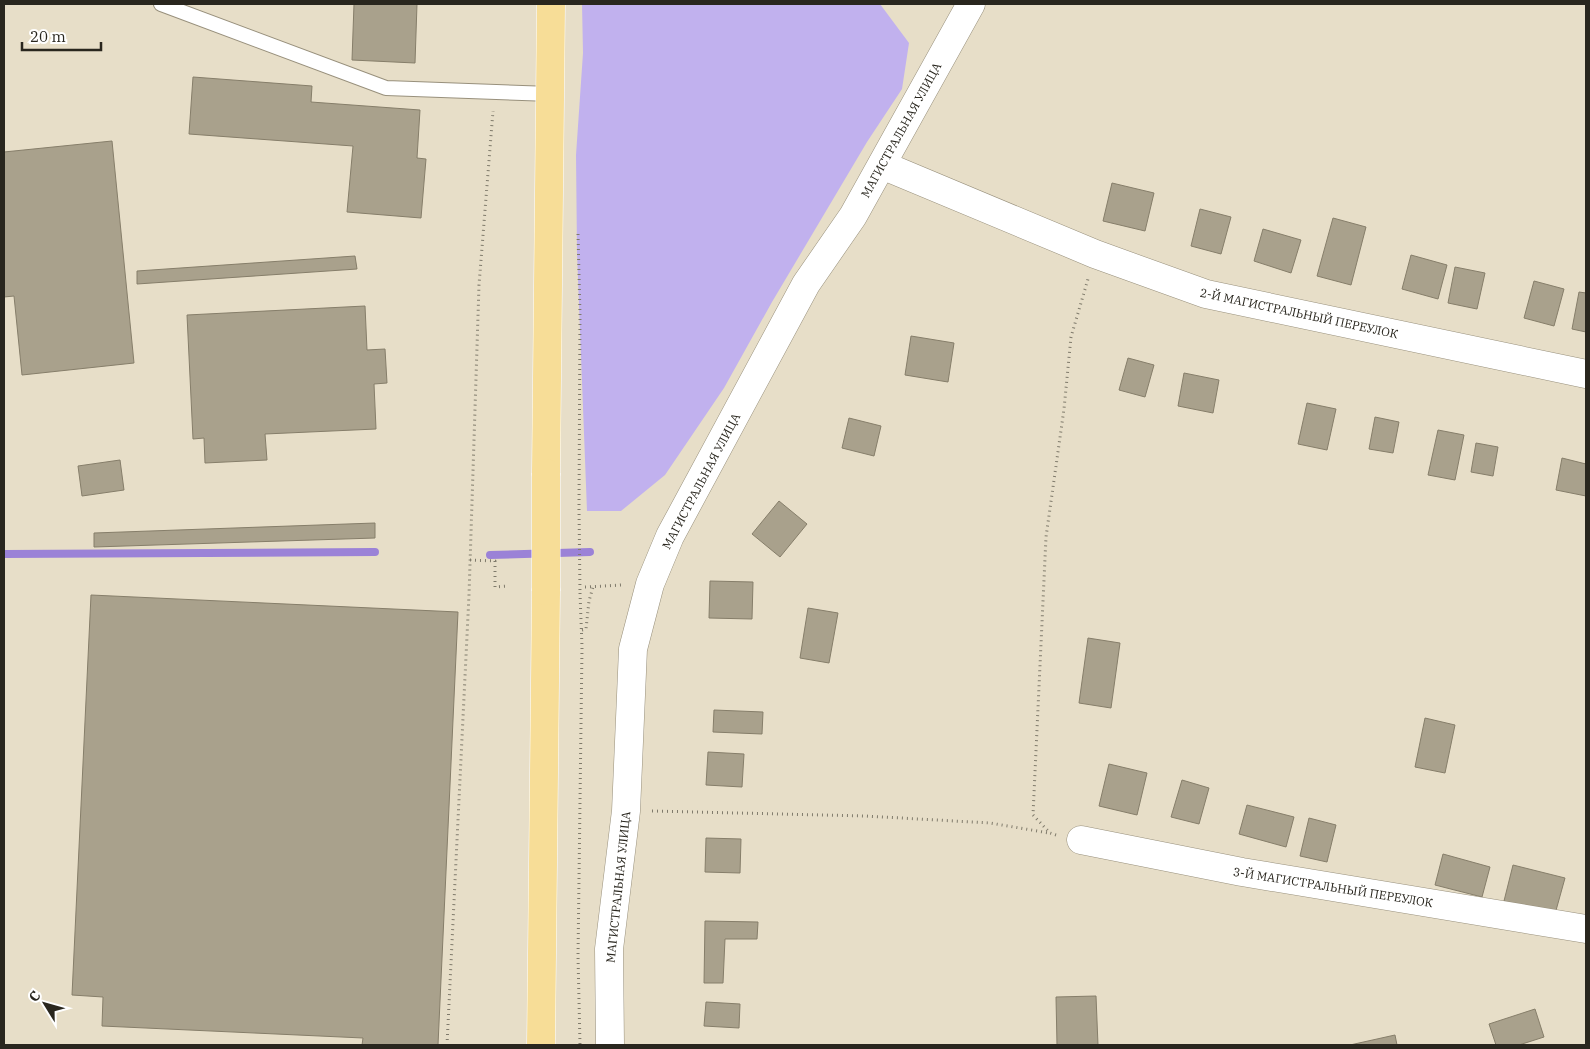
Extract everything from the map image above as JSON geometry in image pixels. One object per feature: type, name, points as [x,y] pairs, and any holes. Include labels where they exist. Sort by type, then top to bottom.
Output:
[{"type":"main road","points":[[541,1045],[551,4]]},
{"type":"street","name":"МАГИСТРАЛЬНАЯ УЛИЦА","points":[[610,1045],[609,949],[626,811],[633,649],[650,584],[670,536],[806,284],[853,216],[971,4]]},
{"type":"street","name":"2-Й МАГИСТРАЛЬНЫЙ ПЕРЕУЛОК","points":[[882,165],[1095,254],[1206,294],[1586,374]]},
{"type":"street","name":"3-Й МАГИСТРАЛЬНЫЙ ПЕРЕУЛОК","points":[[1081,840],[1242,872],[1586,929]]},
{"type":"lane","points":[[161,4],[386,88],[551,94]]},
{"type":"path","points":[[447,1045],[470,560],[480,271],[495,92]]},
{"type":"path","points":[[578,227],[580,315],[579,509],[582,630],[578,956],[580,1045]]},
{"type":"path","points":[[1050,833],[1033,815],[1046,537],[1064,409],[1071,337],[1095,254]]},
{"type":"path","points":[[470,560],[495,561],[495,587],[508,586]]},
{"type":"path","points":[[585,587],[650,584]]},
{"type":"path","points":[[582,630],[586,629],[592,587]]},
{"type":"path","points":[[626,811],[865,816],[990,823],[1081,840]]},
{"type":"shaded area","points":[[582,4],[880,4],[909,43],[902,89],[867,142],[772,302],[724,388],[665,475],[621,511],[587,511],[577,252],[576,155],[583,53]]},
{"type":"building","points":[[354,4],[417,4],[415,63],[352,60]]},
{"type":"building","points":[[193,77],[312,86],[311,102],[420,110],[417,158],[426,159],[421,218],[347,212],[353,146],[189,134]]},
{"type":"building","points":[[112,141],[134,363],[22,375],[14,296],[4,297],[4,152]]},
{"type":"building","points":[[1112,183],[1154,193],[1145,231],[1103,221]]},
{"type":"building","points":[[1200,209],[1231,217],[1221,254],[1191,246]]},
{"type":"building","points":[[1333,218],[1366,227],[1351,285],[1317,276]]},
{"type":"building","points":[[1263,229],[1301,240],[1291,273],[1254,261]]},
{"type":"building","points":[[1411,255],[1447,265],[1438,299],[1402,289]]},
{"type":"building","points":[[355,256],[357,269],[137,284],[137,271]]},
{"type":"building","points":[[1455,267],[1485,273],[1477,309],[1448,303]]},
{"type":"building","points":[[1534,281],[1564,289],[1554,326],[1524,318]]},
{"type":"building","points":[[1579,292],[1586,293],[1586,332],[1572,329]]},
{"type":"building","points":[[365,306],[367,350],[385,349],[387,383],[374,384],[376,429],[265,434],[267,460],[205,463],[204,438],[193,439],[187,315]]},
{"type":"building","points":[[911,336],[954,343],[948,382],[905,375]]},
{"type":"building","points":[[1128,358],[1154,365],[1145,397],[1119,390]]},
{"type":"building","points":[[1184,373],[1219,380],[1213,413],[1178,406]]},
{"type":"building","points":[[1307,403],[1336,409],[1327,450],[1298,444]]},
{"type":"building","points":[[1375,417],[1399,422],[1393,453],[1369,449]]},
{"type":"building","points":[[849,418],[881,426],[874,456],[842,448]]},
{"type":"building","points":[[1438,430],[1464,435],[1455,480],[1428,475]]},
{"type":"building","points":[[1476,443],[1498,447],[1493,476],[1471,472]]},
{"type":"building","points":[[1562,458],[1586,464],[1586,496],[1556,490]]},
{"type":"building","points":[[120,460],[124,490],[82,496],[78,466]]},
{"type":"building","points":[[779,501],[807,524],[780,557],[752,534]]},
{"type":"building","points":[[375,523],[375,538],[94,547],[94,533]]},
{"type":"building","points":[[710,581],[753,582],[752,619],[709,618]]},
{"type":"building","points":[[91,595],[458,612],[438,1045],[362,1045],[363,1038],[102,1026],[103,997],[72,995]]},
{"type":"building","points":[[808,608],[838,613],[829,663],[800,658]]},
{"type":"building","points":[[1088,638],[1120,643],[1111,708],[1079,703]]},
{"type":"building","points":[[714,710],[763,712],[762,734],[713,732]]},
{"type":"building","points":[[1425,718],[1455,725],[1445,773],[1415,767]]},
{"type":"building","points":[[708,752],[744,754],[742,787],[706,785]]},
{"type":"building","points":[[1109,764],[1147,773],[1137,815],[1099,806]]},
{"type":"building","points":[[1182,780],[1209,788],[1199,824],[1171,817]]},
{"type":"building","points":[[1247,805],[1294,817],[1286,847],[1239,834]]},
{"type":"building","points":[[1309,818],[1336,825],[1327,862],[1300,856]]},
{"type":"building","points":[[706,838],[741,839],[740,873],[705,872]]},
{"type":"building","points":[[1443,854],[1490,867],[1482,897],[1435,885]]},
{"type":"building","points":[[1513,865],[1565,878],[1555,914],[1504,901]]},
{"type":"building","points":[[705,921],[758,922],[757,939],[725,939],[723,983],[704,983]]},
{"type":"building","points":[[1096,996],[1098,1045],[1057,1045],[1056,997]]},
{"type":"building","points":[[706,1002],[740,1004],[739,1028],[704,1026]]},
{"type":"building","points":[[1535,1009],[1544,1037],[1519,1045],[1496,1045],[1489,1024]]},
{"type":"building","points":[[1395,1035],[1397,1045],[1350,1045]]},
{"type":"waterway","points":[[4,554],[375,552]]},
{"type":"waterway","points":[[490,555],[590,552]]}]
